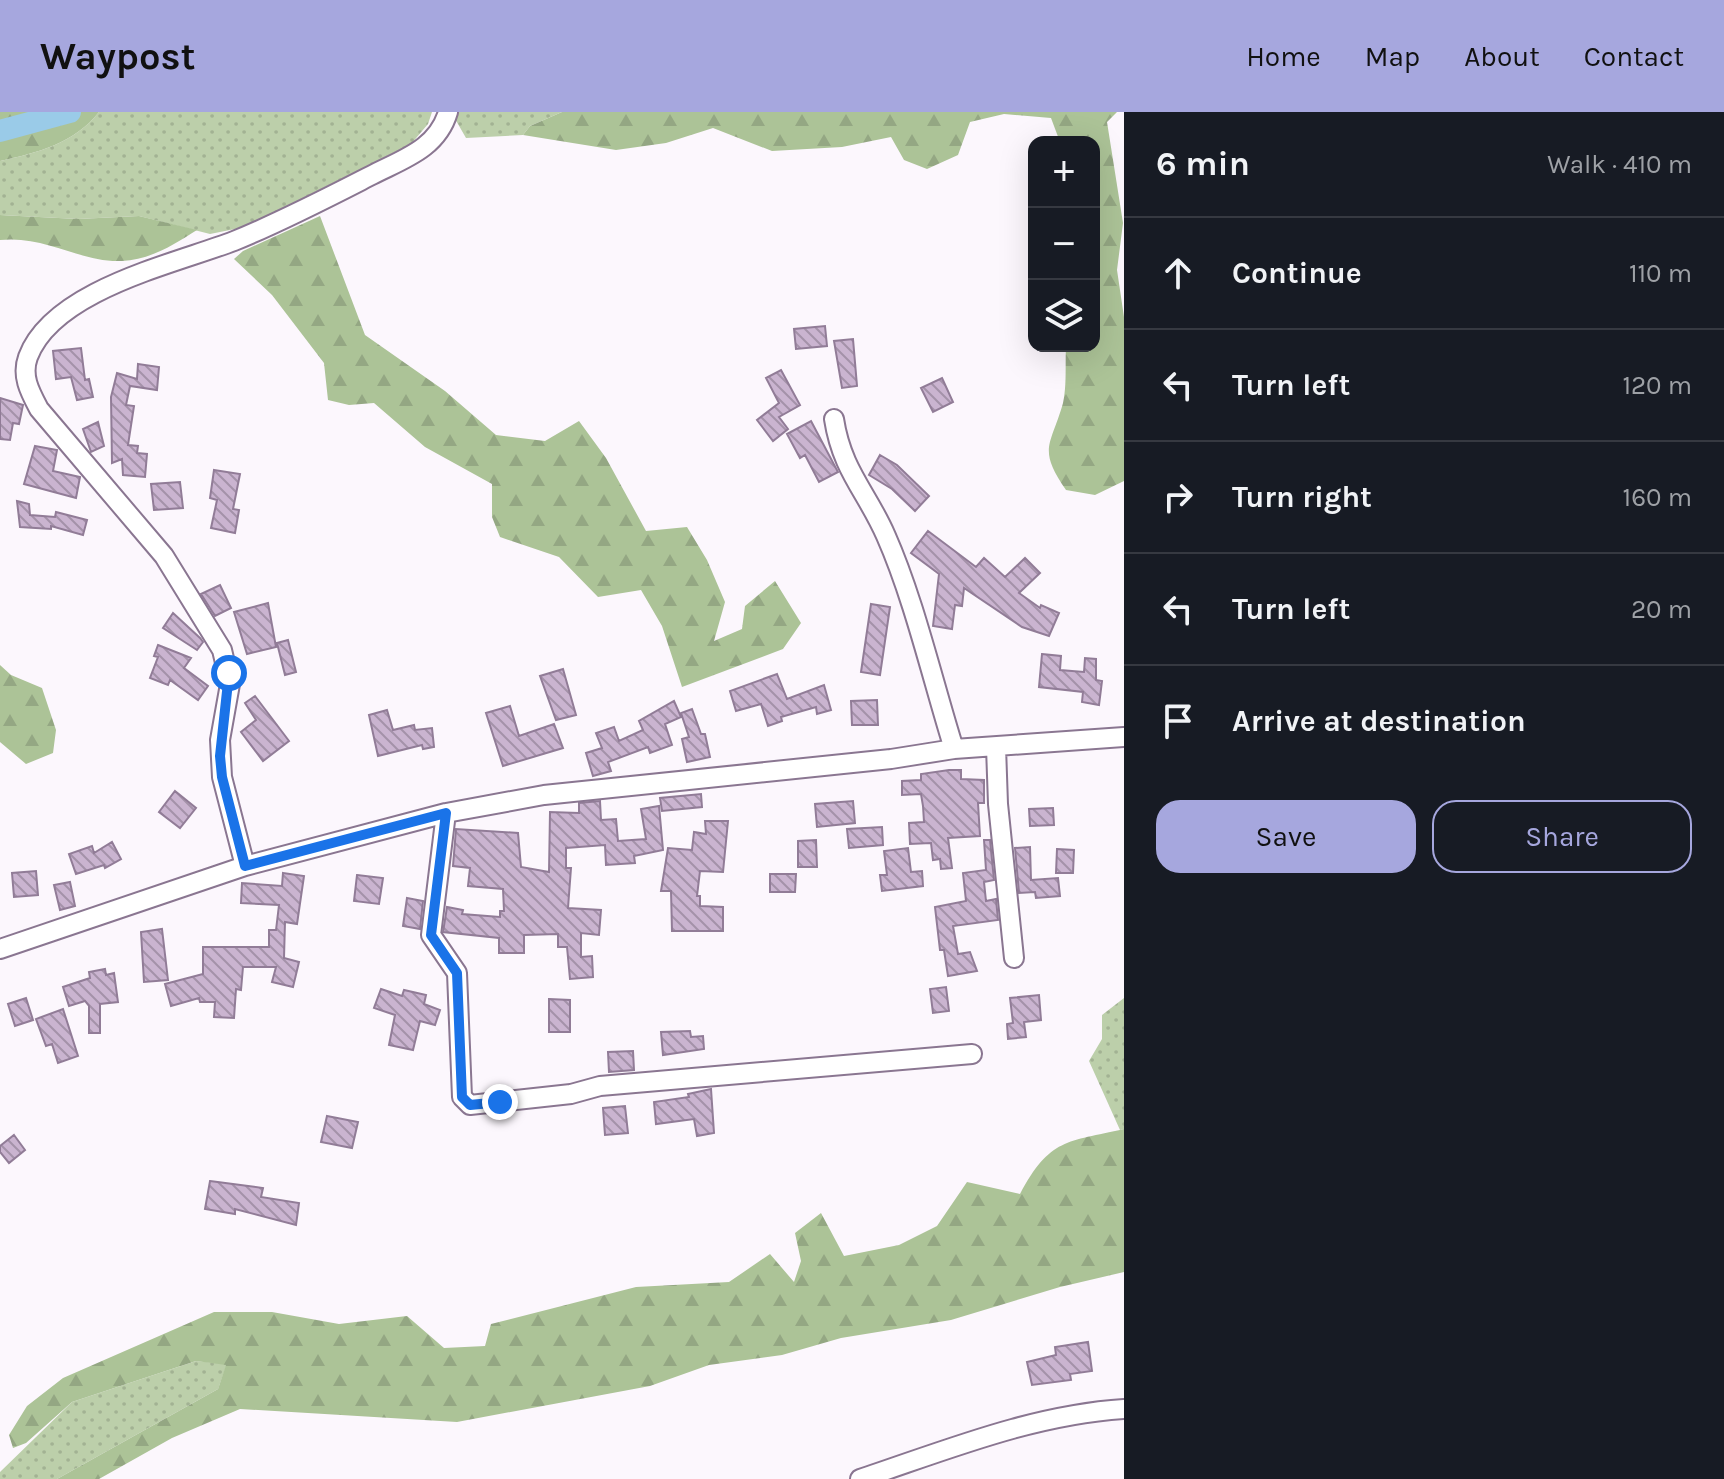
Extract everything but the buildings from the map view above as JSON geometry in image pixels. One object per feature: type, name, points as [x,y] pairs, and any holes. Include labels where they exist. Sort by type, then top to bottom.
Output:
[{"type":"street","points":[[245,866],[222,777],[220,740],[230,684],[222,650],[164,556],[39,409],[28,387],[28,358],[36,342],[57,318],[84,300],[236,240],[366,178],[429,145],[439,135],[448,112]]},
{"type":"street","points":[[834,419],[838,447],[849,472],[886,535],[954,749]]},
{"type":"street","points":[[0,949],[245,866],[446,813],[544,795],[891,759],[954,749],[1124,737]]},
{"type":"street","points":[[996,747],[998,804],[1014,958]]},
{"type":"street","points":[[446,813],[431,935],[457,973],[462,1097],[470,1105],[571,1094],[600,1086],[972,1054]]},
{"type":"street","points":[[860,1479],[1010,1428],[1124,1409]]},
{"type":"green space","points":[[0,112],[99,112],[67,139],[0,161]]},
{"type":"green space","points":[[99,112],[432,112],[428,124],[411,144],[245,227],[210,234],[139,216],[78,219],[0,215],[0,161],[67,139]]},
{"type":"green space","points":[[456,112],[562,112],[530,126],[523,135],[466,138],[454,117]]},
{"type":"green space","points":[[562,112],[1117,112],[1107,122],[1123,223],[1117,270],[1124,317],[1124,481],[1095,495],[1066,490],[1049,455],[1051,438],[1063,403],[1066,352],[1100,352],[1100,136],[1058,136],[1051,118],[1004,114],[970,122],[958,155],[927,169],[904,160],[891,137],[842,147],[772,151],[713,128],[666,143],[616,150],[523,135],[530,126]]},
{"type":"green space","points":[[0,215],[78,219],[139,216],[197,230],[152,254],[132,260],[107,260],[33,241],[0,240]]},
{"type":"green space","points":[[320,216],[365,335],[445,391],[496,435],[545,441],[579,421],[606,458],[646,531],[687,527],[707,560],[725,602],[714,641],[742,629],[745,606],[775,581],[801,623],[783,649],[682,687],[662,626],[641,590],[598,597],[559,557],[500,537],[492,517],[492,484],[425,447],[374,403],[349,405],[328,400],[324,363],[272,295],[234,259],[243,251]]},
{"type":"green space","points":[[0,665],[11,675],[42,688],[56,730],[53,753],[26,764],[0,742]]},
{"type":"green space","points":[[1124,998],[1124,1129],[1120,1130],[1089,1061],[1102,1039],[1102,1015]]},
{"type":"green space","points":[[1124,1129],[1124,1272],[1060,1287],[951,1320],[841,1338],[782,1355],[709,1365],[650,1386],[457,1422],[240,1409],[172,1438],[99,1479],[57,1479],[218,1389],[226,1365],[196,1361],[72,1402],[26,1443],[13,1448],[9,1435],[27,1406],[63,1378],[214,1312],[272,1312],[339,1324],[407,1316],[444,1348],[485,1346],[491,1324],[636,1287],[729,1282],[770,1254],[794,1282],[801,1261],[795,1233],[821,1213],[844,1256],[899,1245],[937,1226],[967,1182],[1020,1194],[1041,1162],[1062,1145]]},
{"type":"green space","points":[[196,1361],[227,1364],[218,1389],[57,1479],[0,1479],[0,1472],[72,1402]]},
{"type":"waterway","points":[[0,131],[70,112]]},
{"type":"route","points":[[229,673],[220,756],[234,830],[245,866],[446,813],[431,935],[457,973],[462,1097],[470,1105],[500,1102]]}]
